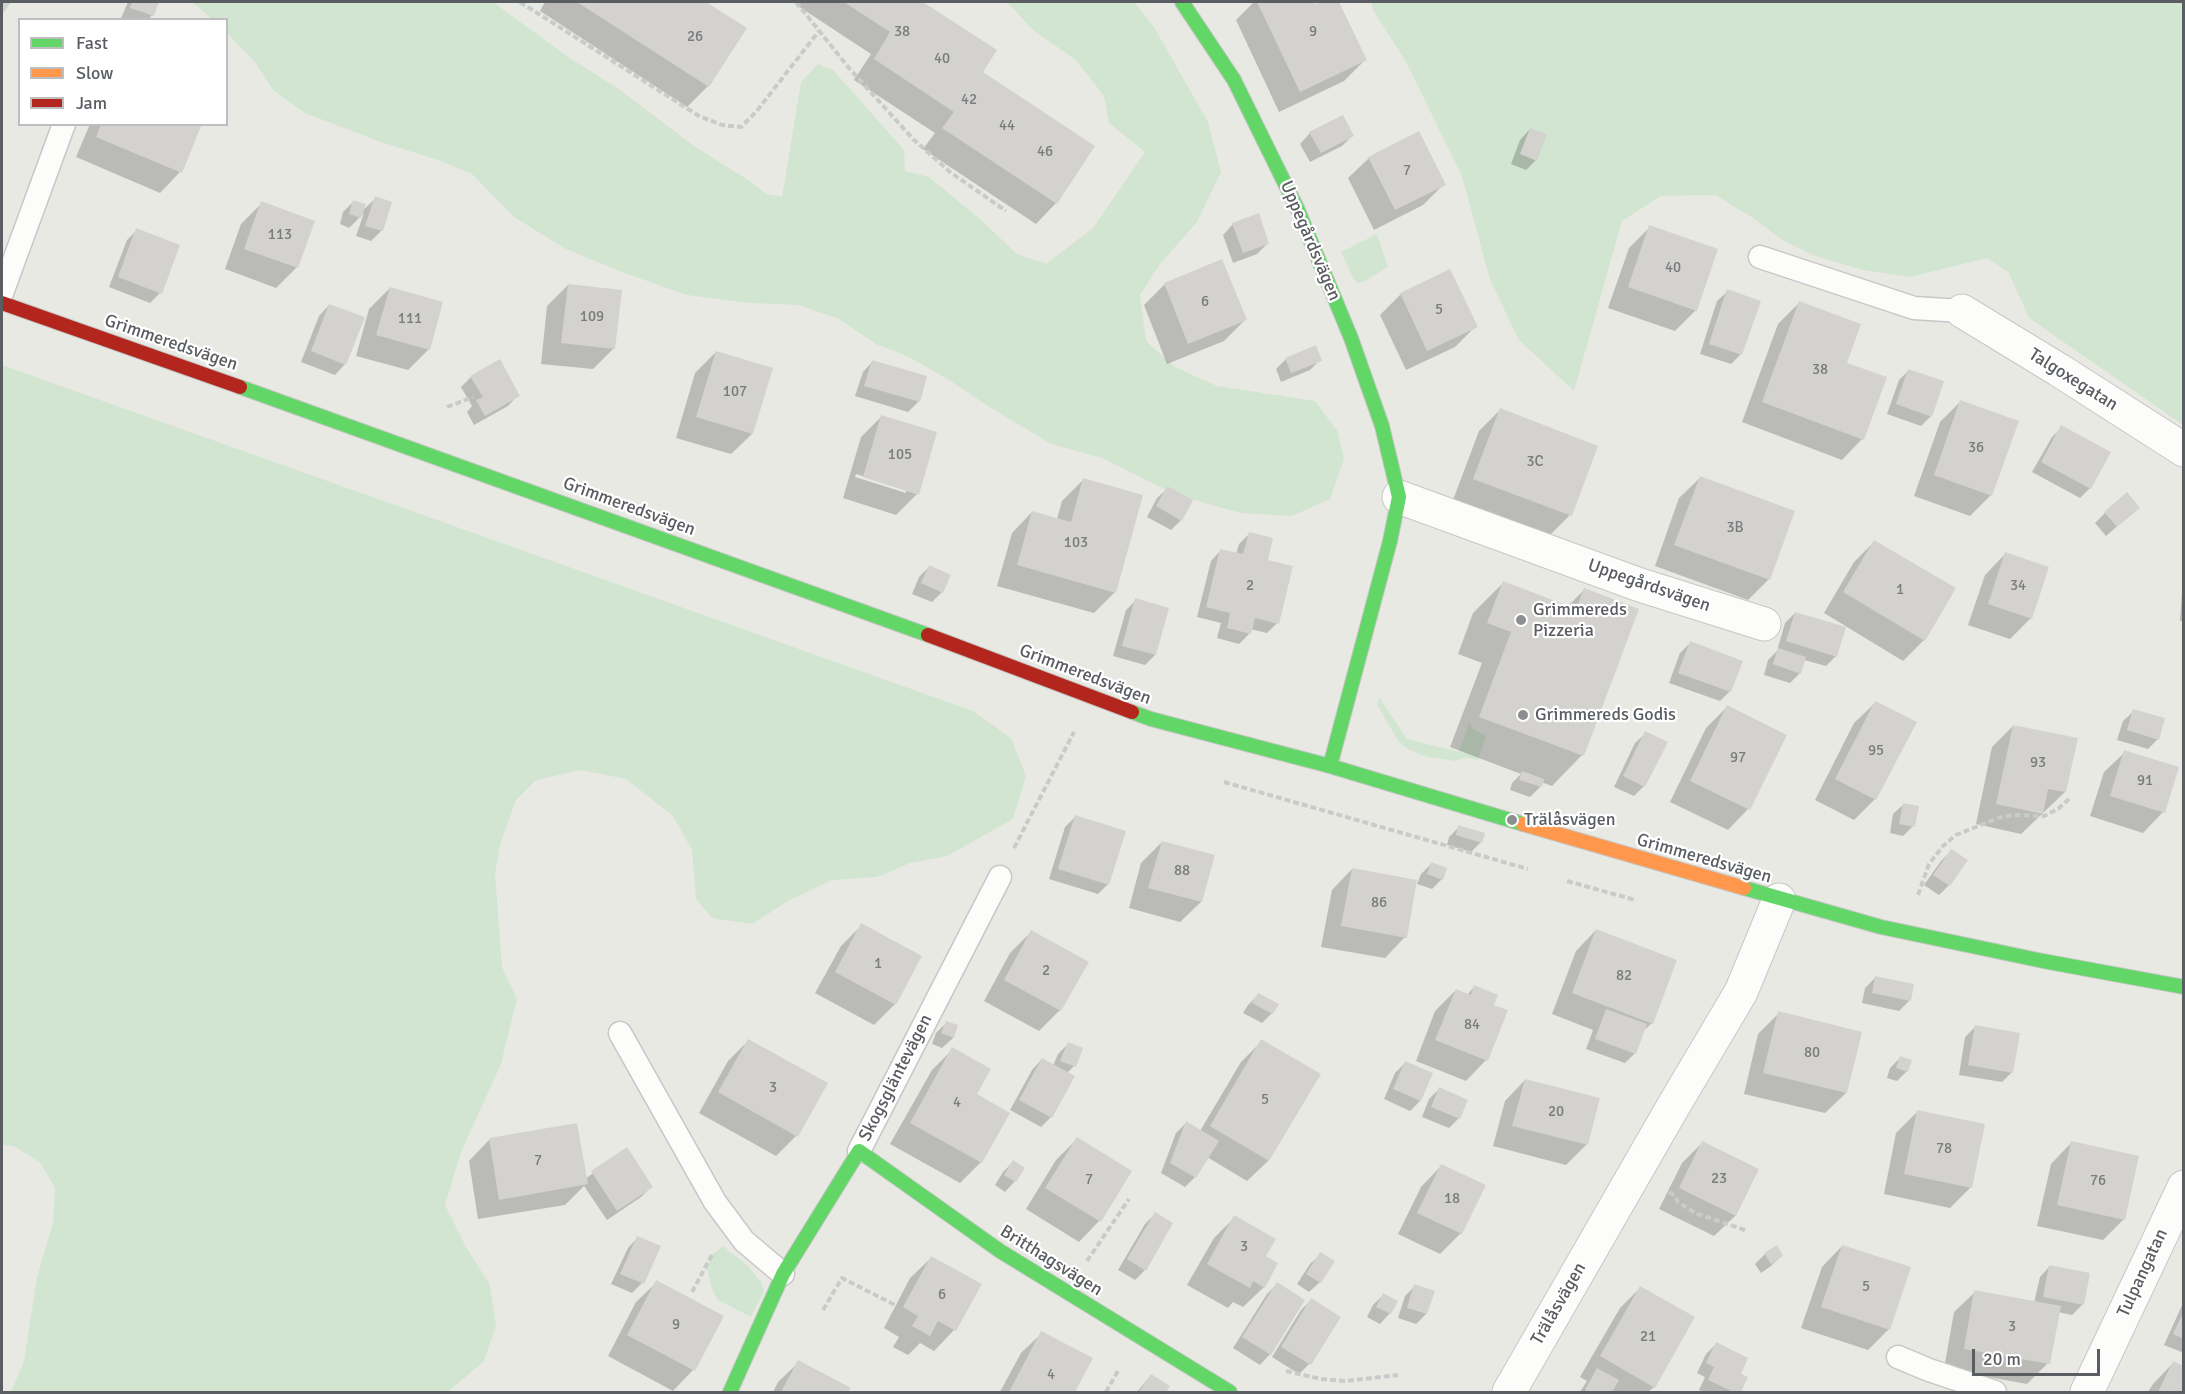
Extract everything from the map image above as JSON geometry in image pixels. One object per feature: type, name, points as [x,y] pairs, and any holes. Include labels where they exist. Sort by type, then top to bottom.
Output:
[{"type":"street","name":"Uppegårdsvägen","points":[[1182,2],[1234,80],[1298,208],[1355,349],[1382,426],[1399,497],[1390,541],[1330,766]]},
{"type":"street","name":"Grimmeredsvägen","points":[[2,303],[352,426],[903,625],[1151,719],[1330,766],[1779,900],[1905,932],[2184,987]]},
{"type":"street","name":"Talgoxegatan","points":[[1962,311],[2184,450]]},
{"type":"street","name":"Uppegårdsvägen","points":[[1399,497],[1640,585],[1764,624]]},
{"type":"street","name":"Trälåsvägen","points":[[1509,1392],[1636,1169],[1741,992],[1779,900]]},
{"type":"street","name":"Skogsgläntevägen","points":[[730,1392],[783,1274],[859,1151]]},
{"type":"street","name":"Britthagsvägen","points":[[859,1151],[1000,1251],[1066,1291],[1199,1384],[1230,1392]]},
{"type":"street","name":"Tulpangatan","points":[[2087,1392],[2184,1187]]},
{"type":"lane","points":[[2,293],[62,126]]},
{"type":"lane","points":[[1760,257],[1914,308],[1962,311]]},
{"type":"lane","name":"Skogsgläntevägen","points":[[859,1151],[1000,877]]},
{"type":"lane","points":[[620,1033],[715,1202],[744,1241],[783,1274]]},
{"type":"lane","points":[[1898,1357],[1995,1392]]},
{"type":"path","points":[[520,2],[699,116],[722,124],[741,127],[756,112],[819,32]]},
{"type":"path","points":[[796,2],[849,68],[913,139],[950,172],[1006,211]]},
{"type":"path","points":[[447,407],[473,397]]},
{"type":"path","points":[[1000,877],[1074,731]]},
{"type":"path","points":[[1905,932],[1929,864],[1949,840],[1964,831],[1998,818],[2013,815],[2044,816],[2058,809],[2068,799]]},
{"type":"path","points":[[1636,1169],[1695,1213],[1744,1230]]},
{"type":"path","points":[[1066,1291],[1129,1199]]},
{"type":"path","points":[[823,1310],[842,1278],[897,1306]]},
{"type":"path","points":[[1286,1371],[1322,1379],[1346,1381],[1398,1375]]},
{"type":"green space","points":[[192,2],[493,2],[568,57],[619,89],[694,146],[767,194],[782,197],[801,82],[818,64],[833,70],[904,150],[905,171],[929,177],[981,220],[1017,254],[1046,264],[1093,228],[1145,152],[1109,123],[1104,96],[1076,60],[1034,31],[1007,2],[1134,2],[1154,27],[1208,122],[1221,172],[1197,222],[1160,264],[1140,295],[1146,341],[1175,367],[1217,386],[1315,401],[1338,432],[1344,459],[1330,499],[1292,516],[1241,513],[1176,495],[1102,458],[1051,444],[946,378],[909,357],[876,344],[839,319],[799,305],[748,303],[687,295],[619,271],[564,248],[514,217],[472,174],[305,113],[273,90],[254,61],[228,34],[228,18],[211,18]]},
{"type":"green space","points":[[1371,2],[2183,2],[2183,425],[2029,318],[2009,273],[1987,258],[1910,277],[1863,270],[1815,256],[1782,240],[1753,218],[1715,195],[1661,196],[1622,221],[1574,391],[1519,340],[1490,280],[1462,176],[1406,62],[1373,10]]},
{"type":"green space","points":[[1377,234],[1388,267],[1358,283],[1354,280],[1341,252]]},
{"type":"green space","points":[[2,365],[973,711],[1011,738],[1026,776],[1013,819],[947,856],[910,863],[877,877],[832,880],[788,901],[752,924],[712,918],[696,899],[692,850],[673,816],[626,779],[581,770],[536,780],[516,800],[500,845],[495,874],[502,967],[517,999],[501,1064],[461,1152],[445,1205],[466,1247],[490,1285],[496,1326],[484,1361],[448,1392],[11,1392],[24,1361],[37,1277],[53,1222],[55,1188],[40,1162],[13,1146],[2,1145]]},
{"type":"green space","points":[[1379,697],[1407,739],[1459,752],[1469,723],[1473,729],[1486,736],[1478,760],[1466,757],[1456,761],[1427,757],[1406,748],[1399,742],[1377,705]]},
{"type":"green space","points":[[723,1246],[747,1265],[761,1282],[764,1291],[751,1317],[718,1300],[712,1289],[707,1269],[712,1255]]},
{"type":"building","points":[[2,2],[11,2],[4,12],[2,11]]},
{"type":"building","points":[[132,2],[159,2],[154,16],[130,8]]},
{"type":"building","points":[[577,2],[706,2],[747,28],[709,87]]},
{"type":"building","points":[[844,2],[923,2],[997,50],[983,72],[1095,146],[1057,204],[942,128],[954,112],[874,59],[890,32]]},
{"type":"building","points":[[1257,2],[1315,2],[1316,4],[1339,2],[1367,60],[1300,92]]},
{"type":"building","points":[[1343,115],[1354,136],[1321,153],[1309,132]]},
{"type":"building","points":[[100,126],[201,126],[182,173],[96,137]]},
{"type":"building","points":[[1530,128],[1547,134],[1537,161],[1520,154]]},
{"type":"building","points":[[1419,131],[1446,185],[1395,210],[1368,157]]},
{"type":"building","points":[[375,196],[392,202],[383,231],[365,226]]},
{"type":"building","points":[[353,200],[366,204],[361,218],[349,214]]},
{"type":"building","points":[[261,201],[315,221],[298,268],[244,249]]},
{"type":"building","points":[[1259,213],[1269,244],[1243,253],[1232,223]]},
{"type":"building","points":[[1649,225],[1718,249],[1697,311],[1628,287]]},
{"type":"building","points":[[136,228],[180,245],[162,294],[118,277]]},
{"type":"building","points":[[1222,259],[1247,320],[1188,344],[1164,283]]},
{"type":"building","points":[[1450,269],[1478,327],[1427,351],[1400,293]]},
{"type":"building","points":[[568,284],[622,290],[615,349],[561,343]]},
{"type":"building","points":[[390,287],[443,302],[430,350],[376,335]]},
{"type":"building","points":[[1727,289],[1761,301],[1742,355],[1709,344]]},
{"type":"building","points":[[1799,301],[1861,324],[1847,363],[1887,377],[1864,440],[1762,402]]},
{"type":"building","points":[[329,304],[365,317],[346,365],[311,351]]},
{"type":"building","points":[[1316,345],[1322,361],[1291,373],[1285,358]]},
{"type":"building","points":[[716,351],[773,368],[753,434],[696,417]]},
{"type":"building","points":[[500,359],[520,396],[485,416],[476,400],[483,397],[470,376]]},
{"type":"building","points":[[872,360],[927,376],[920,402],[864,386]]},
{"type":"building","points":[[1908,369],[1944,381],[1932,417],[1896,404]]},
{"type":"building","points":[[1960,400],[2019,421],[1992,496],[1934,475]]},
{"type":"building","points":[[1500,408],[1598,446],[1572,516],[1473,479]]},
{"type":"building","points":[[881,415],[937,432],[919,495],[863,477]]},
{"type":"building","points":[[2061,425],[2111,452],[2091,489],[2041,462]]},
{"type":"building","points":[[1700,476],[1795,511],[1770,580],[1674,545]]},
{"type":"building","points":[[1083,478],[1143,495],[1116,593],[1017,565],[1032,511],[1071,522]]},
{"type":"building","points":[[1167,486],[1193,500],[1182,521],[1156,506]]},
{"type":"building","points":[[2127,492],[2140,508],[2117,527],[2104,512]]},
{"type":"building","points":[[1249,532],[1273,538],[1268,560],[1293,566],[1279,624],[1255,618],[1251,634],[1227,628],[1230,613],[1206,607],[1220,549],[1243,554]]},
{"type":"building","points":[[1874,540],[1956,588],[1925,641],[1843,592]]},
{"type":"building","points":[[2005,552],[2049,567],[2032,619],[1988,604]]},
{"type":"building","points":[[929,565],[951,575],[943,593],[921,583]]},
{"type":"building","points":[[1503,581],[1576,609],[1584,588],[1639,609],[1584,756],[1479,717],[1511,632],[1487,623]]},
{"type":"building","points":[[1135,598],[1169,608],[1156,655],[1122,646]]},
{"type":"building","points":[[1795,612],[1846,627],[1837,657],[1786,641]]},
{"type":"building","points":[[1690,641],[1743,661],[1731,692],[1678,673]]},
{"type":"building","points":[[1778,648],[1806,657],[1801,674],[1773,664]]},
{"type":"building","points":[[1875,701],[1917,722],[1876,800],[1835,779]]},
{"type":"building","points":[[1727,705],[1787,735],[1750,810],[1690,781]]},
{"type":"building","points":[[2133,709],[2165,718],[2159,740],[2127,730]]},
{"type":"building","points":[[2013,725],[2078,738],[2066,792],[2048,789],[2043,814],[1996,804]]},
{"type":"building","points":[[1645,731],[1668,742],[1645,787],[1623,776]]},
{"type":"building","points":[[2124,750],[2179,767],[2165,813],[2110,796]]},
{"type":"building","points":[[1522,771],[1544,779],[1542,787],[1519,780]]},
{"type":"building","points":[[1903,803],[1919,806],[1915,827],[1899,824]]},
{"type":"building","points":[[1075,815],[1126,831],[1109,885],[1058,869]]},
{"type":"building","points":[[1458,825],[1485,833],[1482,843],[1456,835]]},
{"type":"building","points":[[1162,841],[1215,855],[1202,902],[1148,888]]},
{"type":"building","points":[[1951,849],[1968,860],[1950,886],[1933,875]]},
{"type":"building","points":[[1431,862],[1447,868],[1443,880],[1427,874]]},
{"type":"building","points":[[1352,868],[1417,880],[1407,938],[1341,926]]},
{"type":"building","points":[[861,923],[922,956],[896,1005],[835,972]]},
{"type":"building","points":[[1596,929],[1677,960],[1653,1024],[1572,993]]},
{"type":"building","points":[[1031,930],[1089,962],[1061,1011],[1004,980]]},
{"type":"building","points":[[1875,976],[1914,984],[1911,1001],[1872,993]]},
{"type":"building","points":[[1474,985],[1498,995],[1494,1005],[1508,1010],[1488,1061],[1435,1040],[1456,989],[1471,995]]},
{"type":"building","points":[[1258,993],[1279,1004],[1273,1014],[1252,1003]]},
{"type":"building","points":[[1606,1009],[1647,1024],[1636,1054],[1595,1039]]},
{"type":"building","points":[[1778,1011],[1862,1032],[1847,1093],[1763,1073]]},
{"type":"building","points":[[946,1021],[958,1025],[954,1038],[941,1033]]},
{"type":"building","points":[[1975,1025],[2020,1033],[2013,1073],[1968,1065]]},
{"type":"building","points":[[748,1039],[828,1083],[798,1137],[718,1092]]},
{"type":"building","points":[[1261,1039],[1321,1074],[1269,1161],[1210,1126]]},
{"type":"building","points":[[1068,1042],[1083,1048],[1076,1067],[1060,1061]]},
{"type":"building","points":[[952,1047],[991,1069],[977,1094],[1010,1113],[982,1163],[910,1123]]},
{"type":"building","points":[[1900,1056],[1912,1060],[1908,1072],[1896,1068]]},
{"type":"building","points":[[1042,1058],[1075,1076],[1052,1118],[1019,1100]]},
{"type":"building","points":[[1405,1061],[1433,1073],[1421,1101],[1393,1089]]},
{"type":"building","points":[[1525,1079],[1600,1098],[1588,1145],[1512,1126]]},
{"type":"building","points":[[1439,1087],[1468,1100],[1460,1119],[1431,1107]]},
{"type":"building","points":[[1917,1110],[1985,1124],[1972,1188],[1904,1174]]},
{"type":"building","points":[[1186,1121],[1219,1141],[1196,1178],[1170,1163]]},
{"type":"building","points":[[577,1123],[588,1184],[499,1200],[489,1138]]},
{"type":"building","points":[[1077,1137],[1132,1171],[1101,1222],[1045,1188]]},
{"type":"building","points":[[1702,1141],[1759,1169],[1736,1216],[1679,1188]]},
{"type":"building","points":[[2071,1141],[2139,1156],[2125,1220],[2057,1205]]},
{"type":"building","points":[[627,1147],[653,1187],[617,1211],[591,1171]]},
{"type":"building","points":[[1013,1160],[1025,1168],[1016,1182],[1004,1175]]},
{"type":"building","points":[[1441,1164],[1486,1185],[1462,1234],[1417,1213]]},
{"type":"building","points":[[1155,1212],[1173,1223],[1146,1271],[1127,1259]]},
{"type":"building","points":[[1234,1215],[1276,1239],[1266,1256],[1278,1263],[1265,1288],[1253,1281],[1250,1288],[1207,1264]]},
{"type":"building","points":[[637,1236],[661,1246],[644,1284],[620,1274]]},
{"type":"building","points":[[1777,1245],[1783,1256],[1771,1264],[1764,1253]]},
{"type":"building","points":[[1842,1245],[1911,1267],[1890,1330],[1821,1307]]},
{"type":"building","points":[[1320,1252],[1335,1261],[1321,1283],[1306,1274]]},
{"type":"building","points":[[931,1256],[982,1284],[956,1331],[938,1321],[930,1336],[912,1326],[918,1316],[903,1307]]},
{"type":"building","points":[[2049,1265],[2090,1273],[2084,1305],[2043,1297]]},
{"type":"building","points":[[656,1280],[724,1316],[695,1371],[627,1335]]},
{"type":"building","points":[[1277,1282],[1305,1300],[1271,1355],[1242,1337]]},
{"type":"building","points":[[1414,1284],[1435,1291],[1427,1314],[1407,1308]]},
{"type":"building","points":[[1640,1286],[1695,1317],[1655,1388],[1600,1356]]},
{"type":"building","points":[[1974,1290],[2061,1306],[2050,1364],[1964,1349]]},
{"type":"building","points":[[1383,1293],[1398,1301],[1391,1314],[1376,1307]]},
{"type":"building","points":[[1311,1298],[1341,1317],[1311,1365],[1281,1347]]},
{"type":"building","points":[[2184,1311],[2184,1339],[2173,1334]]},
{"type":"building","points":[[1041,1331],[1093,1358],[1075,1392],[1009,1392]]},
{"type":"building","points":[[1716,1342],[1748,1358],[1741,1374],[1748,1377],[1741,1392],[1734,1392],[1708,1380],[1714,1367],[1706,1363]]},
{"type":"building","points":[[798,1360],[851,1388],[848,1392],[781,1392]]},
{"type":"building","points":[[2173,1361],[2184,1366],[2184,1392],[2158,1392]]},
{"type":"building","points":[[1597,1368],[1619,1380],[1612,1392],[1585,1390]]},
{"type":"building","points":[[1151,1374],[1170,1386],[1166,1392],[1139,1392]]},
{"type":"traffic: fast","points":[[1182,2],[1234,80],[1297,208],[1351,338],[1382,426],[1399,497],[1390,541],[1330,766]]},
{"type":"traffic: fast","points":[[240,387],[928,635]]},
{"type":"traffic: fast","points":[[1132,712],[1330,766],[1523,824]]},
{"type":"traffic: fast","points":[[1744,888],[1881,927],[2043,961],[2184,987]]},
{"type":"traffic: fast","points":[[730,1392],[783,1274],[859,1151],[1000,1251],[1230,1392]]},
{"type":"traffic: slow","points":[[1523,824],[1744,888]]},
{"type":"traffic: jam","points":[[2,303],[240,387]]},
{"type":"traffic: jam","points":[[928,635],[1132,712]]},
{"type":"place","name":"Grimmereds Pizzeria","points":[[1521,620]]},
{"type":"place","name":"Grimmereds Godis","points":[[1523,715]]},
{"type":"place","name":"Trälåsvägen","points":[[1512,820]]}]
